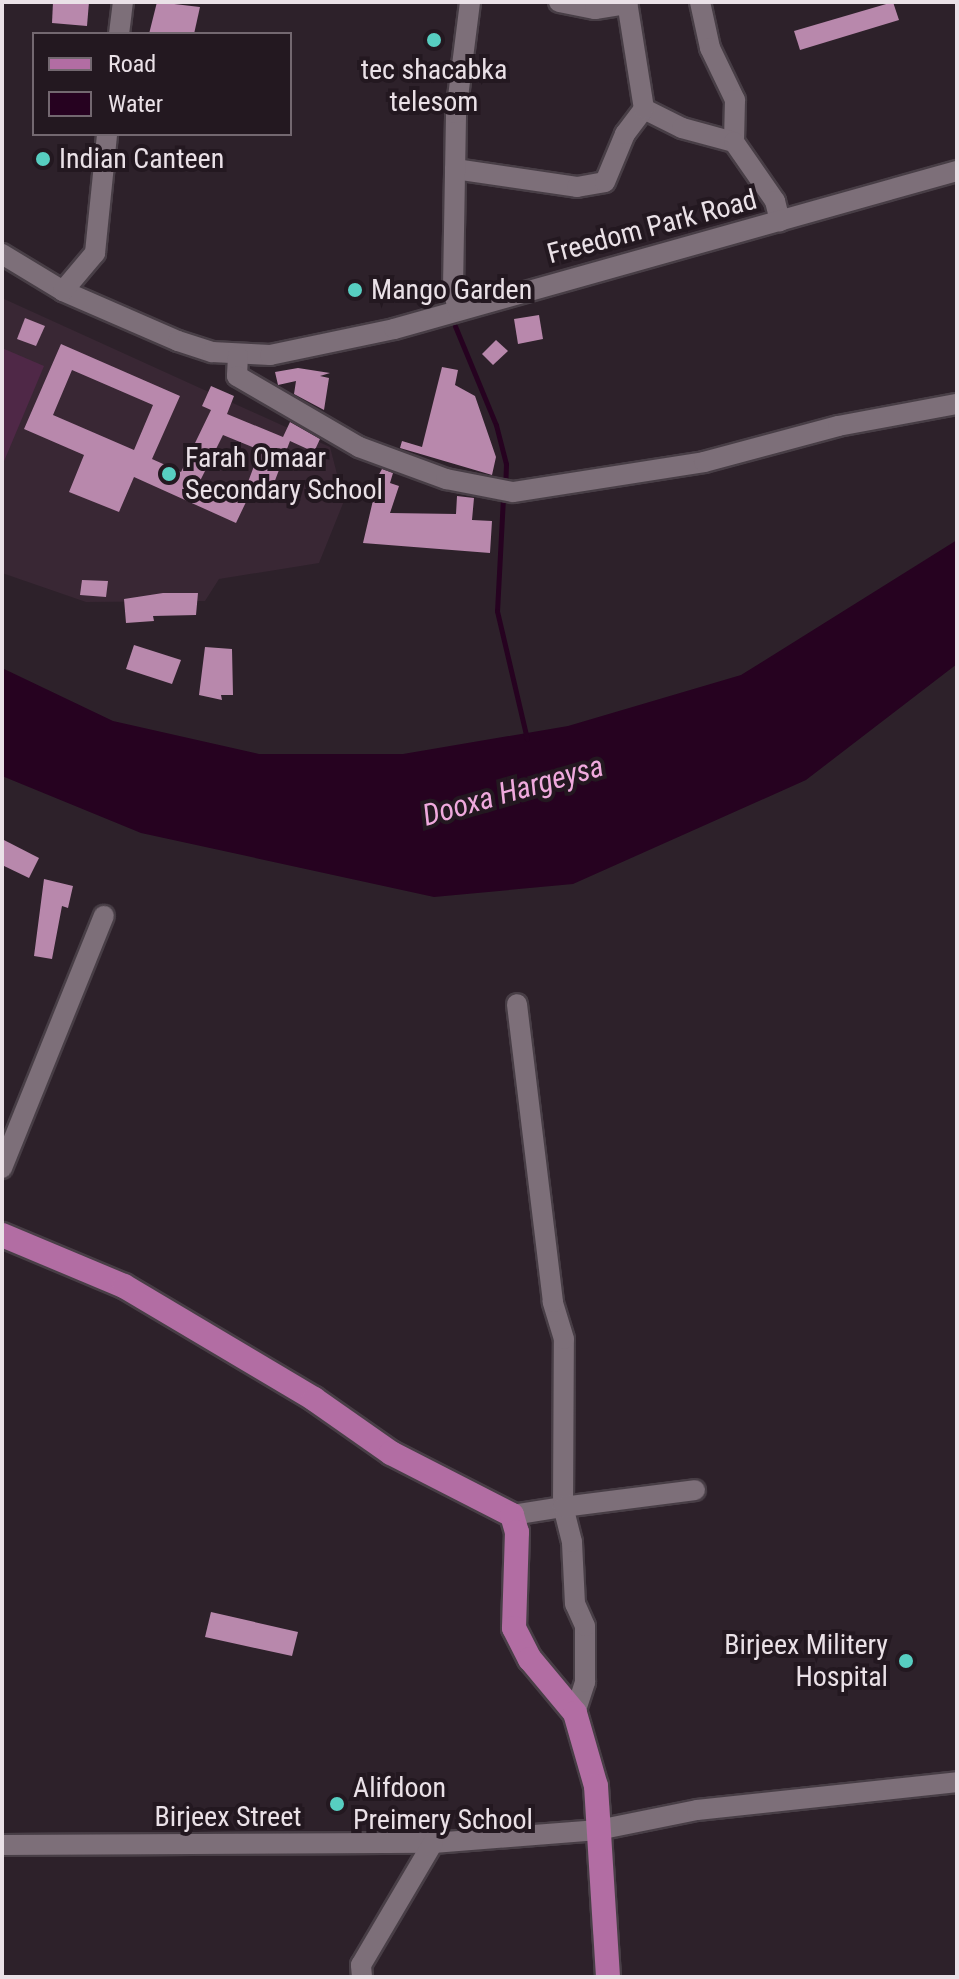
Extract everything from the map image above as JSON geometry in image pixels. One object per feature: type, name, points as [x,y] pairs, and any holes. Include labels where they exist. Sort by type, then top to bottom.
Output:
[{"type":"main road","points":[[2,1235],[124,1286],[314,1399],[391,1453],[512,1515],[517,1532],[514,1628],[530,1659],[575,1713],[596,1786],[608,1977]]},
{"type":"street","points":[[119,32],[123,2]]},
{"type":"street","points":[[458,310],[453,288],[455,169],[460,48],[470,2]]},
{"type":"street","points":[[455,169],[577,187],[605,182],[625,134],[644,109],[628,3],[595,9],[559,2]]},
{"type":"street","points":[[700,2],[710,48],[735,100],[734,142],[775,201],[780,221]]},
{"type":"street","points":[[644,109],[682,128],[734,142]]},
{"type":"street","points":[[63,291],[95,253],[107,136]]},
{"type":"street","name":"Freedom Park Road","points":[[2,254],[63,291],[178,341],[238,356],[332,345],[957,171]]},
{"type":"street","points":[[238,356],[237,376],[359,447],[488,490],[513,492],[704,462],[838,426],[957,404]]},
{"type":"street","points":[[2,1168],[104,916]]},
{"type":"street","points":[[517,1004],[553,1302],[564,1339],[563,1507],[572,1542],[575,1604],[585,1626],[585,1682],[575,1713]]},
{"type":"street","points":[[512,1515],[695,1490]]},
{"type":"street","name":"Birjeex Street","points":[[2,1845],[433,1843],[598,1830],[697,1810],[957,1782]]},
{"type":"street","points":[[362,1977],[361,1965],[433,1843]]},
{"type":"shaded area","name":"Farah Omaar Secondary School","points":[[2,298],[330,447],[344,501],[319,563],[219,579],[205,601],[86,602],[2,573]]},
{"type":"shaded area","points":[[2,348],[44,366],[2,466]]},
{"type":"water","name":"Dooxa Hargeysa","points":[[957,540],[957,664],[806,780],[573,884],[434,897],[141,833],[2,776],[2,668],[113,721],[259,754],[403,754],[568,726],[741,675]]},
{"type":"building","points":[[53,2],[89,2],[87,26],[52,23]]},
{"type":"building","points":[[157,2],[200,7],[194,32],[150,32]]},
{"type":"building","points":[[893,2],[899,20],[800,50],[794,31]]},
{"type":"building","points":[[539,315],[543,339],[518,344],[514,319]]},
{"type":"building","points":[[25,318],[45,326],[36,346],[17,339]]},
{"type":"building","points":[[496,340],[508,351],[493,365],[482,354]]},
{"type":"building","points":[[61,344],[180,396],[152,459],[181,472],[211,410],[202,406],[211,386],[234,396],[227,414],[283,437],[290,422],[320,439],[314,452],[290,441],[271,491],[248,482],[260,450],[223,435],[200,481],[246,502],[236,523],[134,477],[119,512],[69,492],[84,455],[24,429]],"holes":[[[72,370],[153,405],[134,450],[53,415]]]},
{"type":"building","points":[[442,367],[458,370],[455,385],[475,396],[496,457],[492,475],[400,448],[402,441],[422,447]]},
{"type":"building","points":[[298,368],[330,373],[320,376],[329,378],[324,410],[294,394],[296,381],[278,385],[275,372]]},
{"type":"building","points":[[382,469],[393,473],[390,483],[399,486],[390,513],[456,514],[457,496],[474,498],[472,520],[492,521],[490,553],[363,543],[374,496],[368,494]]},
{"type":"building","points":[[82,580],[108,581],[106,597],[80,595]]},
{"type":"building","points":[[163,593],[198,593],[196,615],[153,616],[154,621],[126,623],[124,599]]},
{"type":"building","points":[[134,645],[181,660],[172,684],[126,669]]},
{"type":"building","points":[[205,647],[232,649],[233,695],[221,695],[222,700],[199,695]]},
{"type":"building","points":[[2,839],[39,858],[29,878],[2,865]]},
{"type":"building","points":[[44,879],[73,886],[68,908],[62,906],[52,959],[34,956]]},
{"type":"building","points":[[211,1612],[298,1632],[292,1656],[205,1637]]},
{"type":"waterway","points":[[455,326],[496,425],[506,464],[505,487]]},
{"type":"waterway","points":[[503,497],[497,611],[527,739]]},
{"type":"place","name":"tec shacabka telesom","points":[[434,40]]},
{"type":"place","name":"Indian Canteen","points":[[43,159]]},
{"type":"place","name":"Mango Garden","points":[[355,290]]},
{"type":"place","name":"Farah Omaar Secondary School","points":[[169,474]]},
{"type":"place","name":"Birjeex Militery Hospital","points":[[906,1661]]},
{"type":"place","name":"Alifdoon Preimery School","points":[[337,1804]]}]
